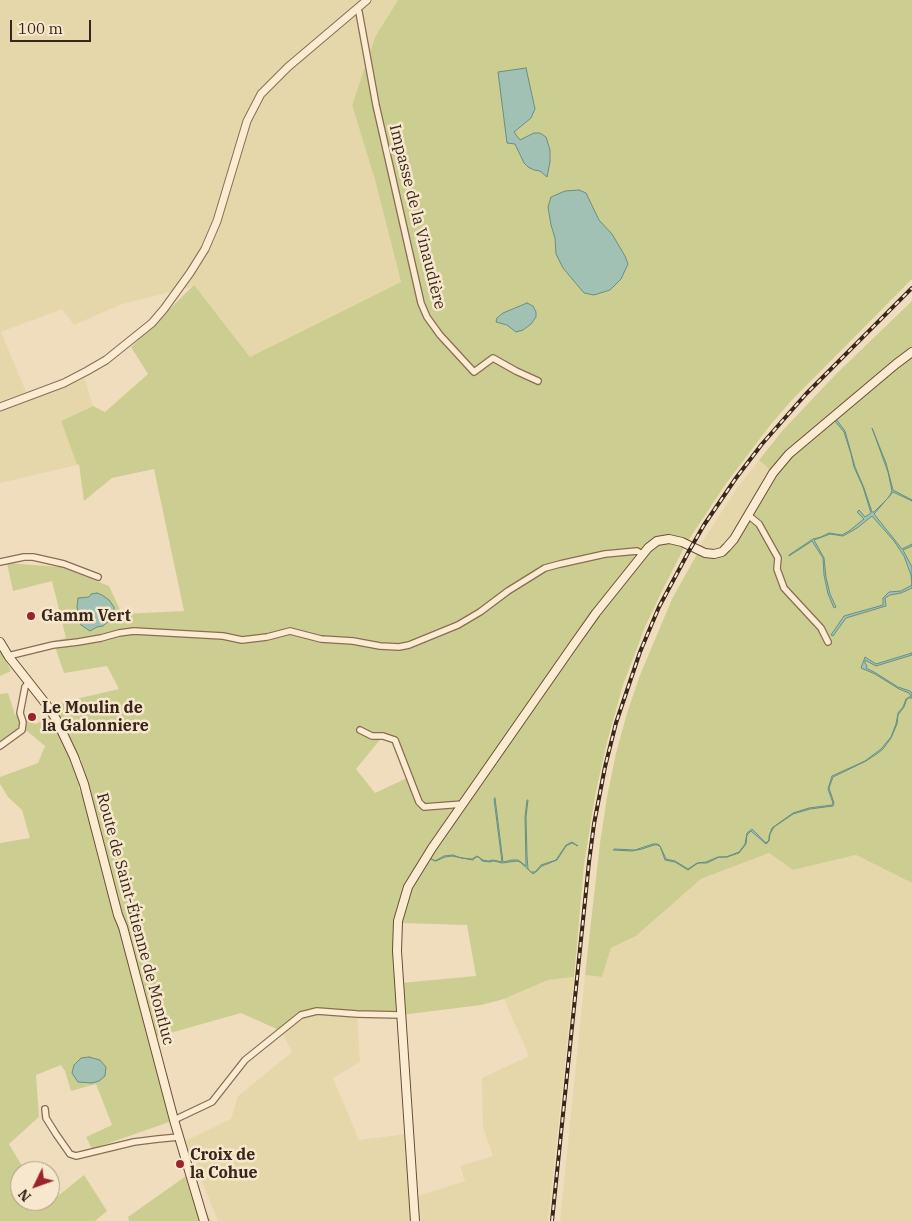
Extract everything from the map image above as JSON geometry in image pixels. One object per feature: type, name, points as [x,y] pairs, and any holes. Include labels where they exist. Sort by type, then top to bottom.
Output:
[{"type":"main road","points":[[415,1221],[397,951],[398,921],[408,887],[463,804],[596,613],[642,554],[651,545],[663,539],[675,539],[700,552],[709,554],[722,552],[730,544],[773,472],[789,454],[912,352]]},
{"type":"main road","name":"Route de Saint-Étienne de Montluc","points":[[0,642],[9,657],[56,719],[64,733],[84,784],[174,1120],[204,1221]]},
{"type":"street","points":[[0,407],[58,386],[88,371],[106,360],[152,323],[190,274],[204,249],[217,221],[246,121],[261,94],[288,67],[367,0]]},
{"type":"street","name":"Impasse de la Vinaudière","points":[[357,9],[380,124],[421,303],[427,318],[474,372],[493,358],[516,371],[538,380]]},
{"type":"street","points":[[748,515],[759,524],[778,558],[777,569],[784,588],[821,628],[828,642]]},
{"type":"street","points":[[9,657],[53,645],[134,631],[223,636],[242,640],[267,637],[290,631],[321,639],[399,647],[458,625],[545,568],[605,554],[637,551],[642,554]]},
{"type":"street","points":[[0,562],[33,557],[64,564],[98,577]]},
{"type":"street","points":[[0,746],[22,730],[24,722],[20,713],[25,687],[29,682]]},
{"type":"street","points":[[360,730],[372,736],[383,736],[395,740],[419,802],[424,807],[463,804]]},
{"type":"street","points":[[174,1120],[212,1102],[246,1060],[301,1014],[317,1011],[401,1015]]},
{"type":"street","points":[[45,1109],[46,1118],[56,1134],[70,1154],[76,1156],[134,1142],[179,1137]]},
{"type":"shaded area","points":[[0,0],[398,0],[375,37],[352,105],[375,180],[401,282],[250,357],[194,286],[122,304],[74,325],[62,309],[1,332],[27,394],[0,404]]},
{"type":"shaded area","points":[[526,68],[535,109],[531,118],[514,132],[520,140],[534,133],[540,133],[546,137],[550,150],[547,177],[540,171],[528,167],[524,163],[515,144],[507,143],[498,72]]},
{"type":"shaded area","points":[[579,190],[586,193],[599,220],[612,234],[628,264],[621,279],[610,290],[594,295],[584,293],[563,268],[556,254],[555,238],[548,207],[551,197],[565,191]]},
{"type":"shaded area","points":[[527,303],[533,306],[536,317],[523,330],[516,332],[507,325],[496,322],[497,318],[503,313]]},
{"type":"shaded area","points":[[85,379],[93,406],[61,421],[77,465],[0,483],[0,412]]},
{"type":"shaded area","points":[[836,419],[845,431],[855,467],[864,488],[872,512],[887,499],[874,514],[902,549],[912,544],[912,546],[903,550],[912,567],[912,585],[911,575],[904,556],[894,541],[872,516],[843,536],[830,534],[814,540],[824,558],[830,594],[836,607],[834,608],[828,594],[823,558],[812,541],[789,555],[813,539],[829,533],[842,535],[849,531],[864,519],[857,512],[859,510],[865,517],[871,513],[863,487],[854,467],[844,432],[835,421]]},
{"type":"shaded area","points":[[872,428],[886,463],[893,490],[912,501],[893,492],[889,496],[892,491],[888,472]]},
{"type":"shaded area","points":[[759,460],[773,473],[722,552],[697,550],[735,491]]},
{"type":"shaded area","points":[[912,585],[912,588],[885,598],[886,606],[846,618],[833,636],[831,635],[844,616],[883,605],[883,598],[889,592],[901,591]]},
{"type":"shaded area","points":[[97,593],[109,600],[114,607],[114,614],[103,626],[90,631],[81,625],[77,607],[78,598],[89,597],[91,594]]},
{"type":"shaded area","points":[[912,653],[912,655],[876,666],[865,660],[866,668],[898,687],[910,691],[912,698],[908,698],[904,707],[898,715],[897,724],[891,738],[883,749],[866,761],[833,777],[829,788],[834,803],[833,806],[810,809],[793,814],[774,827],[769,841],[766,844],[751,831],[747,835],[746,844],[739,853],[726,857],[739,852],[745,844],[747,833],[752,829],[766,843],[769,840],[772,828],[793,813],[809,808],[832,805],[828,789],[832,776],[865,761],[881,749],[891,737],[898,713],[906,699],[911,696],[909,693],[861,668],[865,657],[876,664]]},
{"type":"shaded area","points":[[495,798],[503,862],[518,860],[526,866],[525,817],[527,800],[527,856],[528,869],[531,872],[535,872],[541,865],[556,860],[566,845],[572,842],[578,846],[572,843],[566,846],[557,860],[542,866],[533,874],[517,861],[502,863],[482,861],[479,858],[502,862]]},
{"type":"shaded area","points":[[653,844],[658,844],[660,846],[654,845],[632,851],[613,850],[635,850]]},
{"type":"shaded area","points":[[660,846],[666,859],[675,861],[688,869],[697,863],[719,857],[707,863],[698,863],[688,870],[675,862],[665,860]]},
{"type":"shaded area","points":[[769,853],[793,870],[856,855],[912,883],[912,1221],[560,1221],[585,975],[602,977],[611,948],[636,936],[701,879]]},
{"type":"shaded area","points":[[453,855],[459,857],[445,857],[435,861],[444,856]]},
{"type":"shaded area","points":[[574,977],[548,1221],[218,1221],[185,1141],[231,1119],[238,1096],[292,1052],[281,1031],[301,1015],[317,1011],[357,1014],[360,1062],[333,1078],[359,1140],[406,1134],[409,1199],[465,1181],[460,1166],[493,1156],[483,1127],[482,1078],[529,1056],[504,999],[548,980]]},
{"type":"shaded area","points":[[89,1057],[100,1060],[106,1067],[105,1076],[99,1081],[92,1083],[78,1082],[72,1073],[74,1065],[81,1058]]},
{"type":"green space","points":[[398,0],[912,0],[912,279],[791,401],[768,428],[725,485],[686,544],[663,589],[645,627],[623,685],[607,742],[595,796],[584,865],[574,977],[548,980],[504,999],[481,1005],[401,1015],[400,1012],[357,1014],[317,1011],[301,1015],[281,1031],[241,1013],[156,1037],[172,1121],[92,1149],[86,1137],[112,1125],[96,1084],[71,1091],[65,1071],[61,1065],[36,1075],[39,1117],[9,1144],[19,1161],[10,1161],[10,1211],[60,1211],[60,1194],[84,1175],[107,1211],[95,1221],[0,1221],[0,843],[30,838],[22,810],[8,797],[0,784],[0,777],[38,763],[45,746],[27,731],[0,742],[0,694],[8,693],[15,715],[36,724],[49,717],[44,708],[119,689],[107,666],[64,673],[53,641],[66,638],[52,581],[13,591],[7,563],[61,567],[109,586],[122,614],[184,611],[154,469],[112,478],[84,501],[79,464],[77,465],[61,421],[93,406],[105,412],[148,374],[131,347],[194,285],[250,357],[401,282],[375,180],[352,105],[375,37]],"holes":[[[383,736],[395,740],[409,777],[375,793],[356,769]],[[81,759],[91,813],[78,787],[84,784]],[[400,923],[467,925],[476,976],[401,983]]]},
{"type":"green space","points":[[912,301],[912,883],[856,855],[793,870],[769,853],[701,879],[636,936],[611,948],[602,977],[585,975],[600,843],[616,753],[640,675],[672,599],[697,554],[700,552],[722,552],[773,473],[759,460],[783,430],[836,374]]},
{"type":"green space","points":[[0,650],[11,671],[0,676]]},
{"type":"green space","points":[[186,1176],[211,1221],[129,1221],[128,1217]]},
{"type":"railway","points":[[552,1221],[594,824],[616,723],[640,652],[659,607],[689,551],[736,478],[762,444],[806,394],[912,288]]},
{"type":"place","name":"Gamm Vert","points":[[31,616]]},
{"type":"place","name":"Le Moulin de la Galonniere","points":[[32,717]]},
{"type":"place","name":"Croix de la Cohue","points":[[180,1164]]}]
